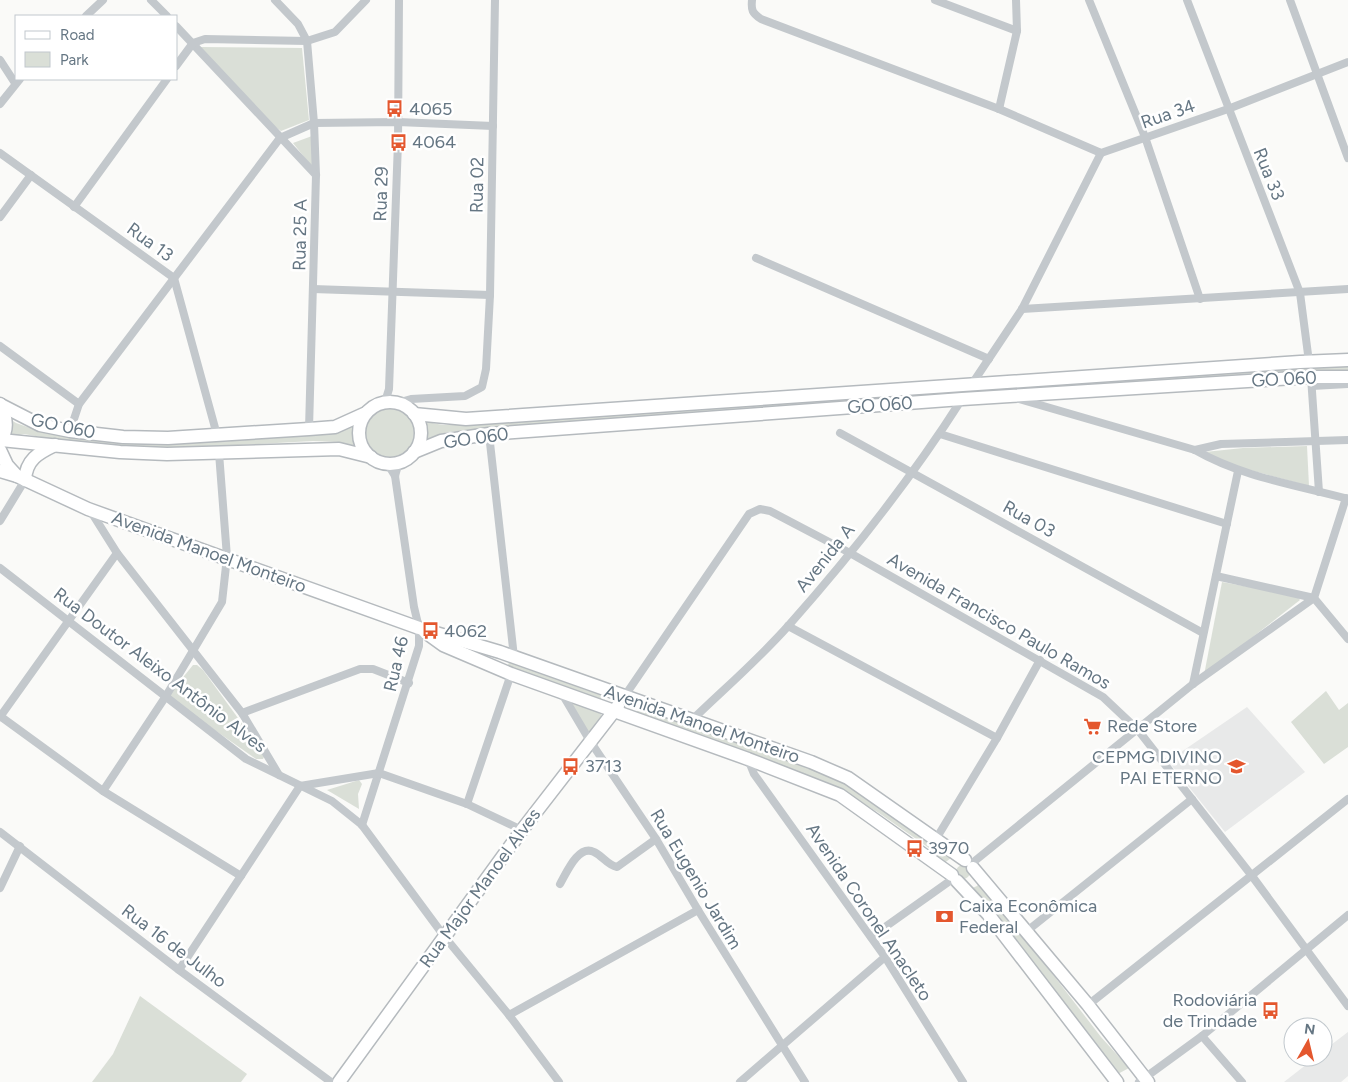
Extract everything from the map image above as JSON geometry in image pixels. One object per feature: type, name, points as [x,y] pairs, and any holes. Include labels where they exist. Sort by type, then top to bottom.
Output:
[{"type":"main road","name":"GO 060","points":[[412,407],[466,419],[1348,360]]},
{"type":"main road","name":"GO 060","points":[[414,452],[441,441],[489,434],[962,399],[1312,381],[1348,377]]},
{"type":"main road","points":[[392,403],[412,407],[420,426],[421,436],[414,452],[393,463],[371,457],[360,442],[359,432],[366,413],[372,407],[392,403]]},
{"type":"main road","name":"GO 060","points":[[0,405],[40,425],[70,431],[122,437],[217,435],[310,430],[335,427],[366,413]]},
{"type":"main road","points":[[0,405],[5,416],[6,427],[0,441]]},
{"type":"main road","name":"GO 060","points":[[0,441],[120,452],[219,453],[339,449],[371,457]]},
{"type":"main road","points":[[0,450],[7,465],[21,478],[30,461],[37,454],[55,445]]},
{"type":"main road","name":"Avenida Manoel Monteiro","points":[[0,471],[21,478],[88,509],[227,557],[419,628],[500,652],[811,762],[848,778],[970,864],[1088,1005],[1144,1081]]},
{"type":"main road","name":"Avenida Manoel Monteiro","points":[[419,628],[443,645],[511,674],[748,759],[840,795],[954,878],[988,914],[1117,1082]]},
{"type":"main road","points":[[495,667],[500,652]]},
{"type":"main road","name":"Rua Major Manoel Alves","points":[[339,1082],[522,830],[624,697]]},
{"type":"main road","points":[[954,864],[970,864],[970,880],[954,878],[954,864]]},
{"type":"street","points":[[87,15],[103,0]]},
{"type":"street","points":[[151,0],[166,15]]},
{"type":"street","points":[[275,0],[298,24],[307,41]]},
{"type":"street","points":[[178,63],[193,43],[205,39],[307,41],[335,32],[366,0]]},
{"type":"street","name":"Rua 29","points":[[392,403],[389,389],[394,292],[399,0]]},
{"type":"street","name":"Rua 02","points":[[412,407],[464,396],[482,387],[486,369],[490,295],[495,0]]},
{"type":"street","points":[[935,0],[1017,31]]},
{"type":"street","points":[[999,109],[1017,31],[1016,0]]},
{"type":"street","points":[[1089,0],[1144,137],[1200,299]]},
{"type":"street","name":"Rua 33","points":[[1187,0],[1300,293],[1309,362]]},
{"type":"street","points":[[1290,0],[1348,158]]},
{"type":"street","points":[[751,4],[754,14],[761,19],[999,109],[1101,153],[1022,309],[972,384]]},
{"type":"street","points":[[178,28],[316,175]]},
{"type":"street","name":"Rua 25 A","points":[[307,41],[316,175],[310,430]]},
{"type":"street","points":[[0,60],[15,79]]},
{"type":"street","name":"Rua 34","points":[[1101,153],[1228,109],[1348,62]]},
{"type":"street","points":[[74,206],[166,80]]},
{"type":"street","points":[[0,104],[17,81]]},
{"type":"street","points":[[70,431],[79,404],[280,138],[314,123],[398,122],[493,126]]},
{"type":"street","name":"Rua 13","points":[[0,154],[174,278],[217,435]]},
{"type":"street","points":[[0,217],[31,175]]},
{"type":"street","points":[[756,258],[989,359]]},
{"type":"street","points":[[313,289],[490,295]]},
{"type":"street","points":[[1022,309],[1348,289]]},
{"type":"street","points":[[0,346],[79,404]]},
{"type":"street","points":[[1319,492],[1312,381],[1348,384]]},
{"type":"street","points":[[970,864],[1193,684],[1314,598],[1347,499],[1238,471],[1220,464],[1195,450],[1012,397]]},
{"type":"street","name":"Avenida A","points":[[692,720],[788,626],[850,553],[913,472],[962,399]]},
{"type":"street","name":"Rua 03","points":[[840,433],[1203,633]]},
{"type":"street","points":[[489,434],[514,657]]},
{"type":"street","points":[[940,434],[1226,524]]},
{"type":"street","points":[[1195,450],[1221,444],[1348,440]]},
{"type":"street","points":[[103,791],[166,696],[222,602],[227,557],[219,453]]},
{"type":"street","name":"Rua 46","points":[[362,825],[409,683],[419,646],[419,628],[414,607],[393,463]]},
{"type":"street","points":[[1193,684],[1238,471]]},
{"type":"street","points":[[0,521],[21,478]]},
{"type":"street","points":[[88,509],[117,553],[242,713],[279,776]]},
{"type":"street","name":"Avenida Francisco Paulo Ramos","points":[[624,697],[749,514],[760,509],[770,511],[850,553],[1103,697],[1138,730],[1252,876],[1348,1006]]},
{"type":"street","points":[[117,553],[0,716],[103,791],[241,876]]},
{"type":"street","name":"Rua Doutor Aleixo Antônio Alves","points":[[0,568],[70,620],[246,759],[332,801],[362,825],[444,936],[509,1015],[559,1082]]},
{"type":"street","points":[[1216,576],[1314,598],[1348,639]]},
{"type":"street","points":[[788,626],[997,738]]},
{"type":"street","points":[[936,839],[997,738],[1040,660]]},
{"type":"street","points":[[242,713],[360,669],[373,669],[409,683]]},
{"type":"street","points":[[467,804],[511,674]]},
{"type":"street","name":"Rua Eugenio Jardim","points":[[561,692],[590,741],[656,839],[805,1082]]},
{"type":"street","name":"Avenida Coronel Anacleto","points":[[748,759],[754,774],[885,957],[964,1082]]},
{"type":"street","points":[[179,970],[300,786],[379,773],[467,804],[522,830]]},
{"type":"street","points":[[1088,1005],[1348,799]]},
{"type":"street","points":[[1027,931],[1192,800]]},
{"type":"street","name":"Rua 16 de Julho","points":[[0,832],[179,970],[331,1082]]},
{"type":"street","points":[[560,884],[577,856],[585,851],[594,851],[610,865],[617,867],[656,839]]},
{"type":"street","points":[[0,888],[20,846]]},
{"type":"street","points":[[871,937],[954,878]]},
{"type":"street","points":[[509,1015],[698,910]]},
{"type":"street","points":[[1144,1081],[1348,916]]},
{"type":"street","points":[[740,1082],[885,957]]},
{"type":"street","points":[[1202,1036],[1242,1082]]},
{"type":"shaded area","name":"CEPMG DIVINO PAI ETERNO","points":[[1247,707],[1305,772],[1225,832],[1168,761]]},
{"type":"shaded area","points":[[1348,1032],[1348,1076],[1341,1082],[1284,1082],[1303,1067],[1333,1067],[1333,1043]]},
{"type":"green space","points":[[200,47],[302,48],[309,120],[281,131],[270,123]]},
{"type":"green space","points":[[312,136],[312,167],[293,143]]},
{"type":"green space","points":[[1348,364],[1348,370],[448,432],[426,439],[426,432],[422,421],[443,425],[456,425]]},
{"type":"green space","points":[[390,409],[399,411],[407,416],[412,424],[414,433],[412,442],[407,450],[399,455],[390,457],[381,455],[373,450],[368,442],[366,433],[368,424],[373,416],[381,411]]},
{"type":"green space","points":[[10,419],[36,430],[189,442],[218,442],[326,434],[359,425],[358,440],[363,451],[339,442],[313,441],[166,449],[81,444],[24,434],[7,437]]},
{"type":"green space","points":[[1307,446],[1309,486],[1235,466],[1205,452],[1243,448]]},
{"type":"green space","points":[[1222,582],[1297,596],[1300,600],[1204,675]]},
{"type":"green space","points":[[511,661],[586,690],[608,695],[604,701],[508,669],[508,664]]},
{"type":"green space","points":[[193,665],[197,665],[203,670],[265,755],[263,759],[256,759],[169,698],[171,692]]},
{"type":"green space","points":[[1326,691],[1339,710],[1348,703],[1348,747],[1324,764],[1291,722]]},
{"type":"green space","points":[[566,697],[601,714],[601,719],[589,737]]},
{"type":"green space","points":[[642,708],[845,781],[955,855],[943,864],[929,848],[879,813],[832,785],[732,751],[634,713]]},
{"type":"green space","points":[[359,780],[362,784],[358,794],[359,809],[327,790]]},
{"type":"green space","points":[[963,865],[968,867],[970,872],[968,877],[963,879],[958,877],[956,872],[958,867]]},
{"type":"green space","points":[[981,881],[1101,1037],[1129,1068],[1114,1076],[970,889],[977,886]]},
{"type":"green space","points":[[140,996],[247,1074],[241,1082],[92,1082],[113,1054]]},
{"type":"place","name":"4065","points":[[395,109]]},
{"type":"place","name":"4064","points":[[398,142]]},
{"type":"place","name":"4062","points":[[430,631]]},
{"type":"place","name":"Rede Store","points":[[1093,726]]},
{"type":"place","name":"3713","points":[[571,766]]},
{"type":"place","name":"CEPMG DIVINO PAI ETERNO","points":[[1236,767]]},
{"type":"place","name":"3970","points":[[914,848]]},
{"type":"place","name":"Caixa Econômica Federal","points":[[945,916]]},
{"type":"place","name":"Rodoviária de Trindade","points":[[1271,1010]]}]
